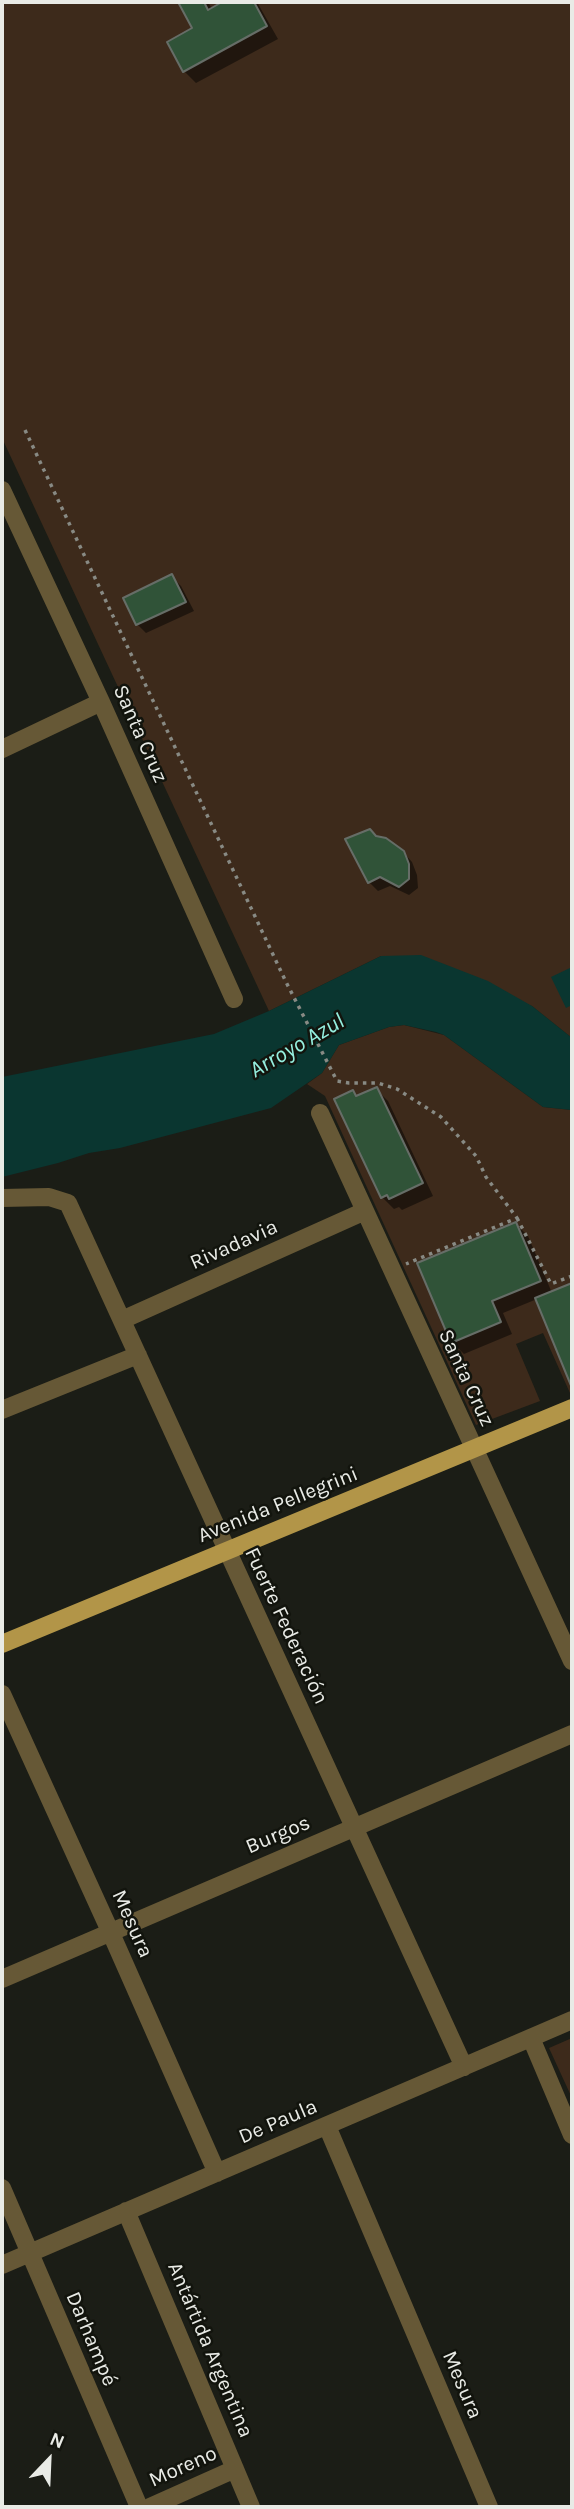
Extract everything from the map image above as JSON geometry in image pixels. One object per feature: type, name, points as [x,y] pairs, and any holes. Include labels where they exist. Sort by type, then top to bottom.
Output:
[{"type":"main road","name":"Avenida Pellegrini","points":[[2,1644],[572,1408]]},
{"type":"street","name":"Santa Cruz","points":[[2,489],[234,999]]},
{"type":"street","points":[[2,749],[101,702]]},
{"type":"street","name":"Santa Cruz","points":[[320,1113],[572,1661]]},
{"type":"street","name":"Fuerte Federación","points":[[2,1198],[49,1197],[68,1203],[464,2067]]},
{"type":"street","name":"Rivadavia","points":[[122,1320],[365,1211]]},
{"type":"street","points":[[2,1410],[138,1355]]},
{"type":"street","name":"Mesura","points":[[2,1694],[217,2173]]},
{"type":"street","name":"Burgos","points":[[2,1979],[572,1734]]},
{"type":"street","name":"De Paula","points":[[2,2265],[572,2020]]},
{"type":"street","points":[[531,2038],[572,2135]]},
{"type":"street","name":"Mesura","points":[[327,2126],[489,2507]]},
{"type":"street","name":"Darhampé","points":[[2,2188],[139,2507]]},
{"type":"street","name":"Antártida Argentina","points":[[126,2211],[251,2507]]},
{"type":"street","name":"Moreno","points":[[150,2507],[235,2469]]},
{"type":"path","points":[[25,430],[286,982],[337,1081],[377,1083],[397,1089],[440,1117],[477,1156],[486,1177],[517,1218],[551,1284],[572,1276]]},
{"type":"path","points":[[391,1270],[517,1218]]},
{"type":"shaded area","points":[[2,2],[572,2],[572,1038],[532,1006],[381,956],[269,1011],[2,438]]},
{"type":"shaded area","points":[[404,1025],[444,1035],[543,1107],[572,1110],[572,1392],[570,1393],[543,1333],[516,1344],[540,1401],[476,1425],[325,1096],[307,1084],[322,1073],[339,1045],[389,1027]]},
{"type":"shaded area","points":[[572,2038],[572,2098],[549,2048]]},
{"type":"water","name":"Arroyo Azul","points":[[421,955],[488,981],[532,1006],[572,1038],[572,1110],[543,1107],[444,1035],[404,1025],[389,1027],[339,1045],[322,1073],[271,1108],[2,1177],[2,1077],[214,1034],[269,1011],[381,956]]},
{"type":"water","points":[[572,967],[572,1005],[566,1008],[551,977]]},
{"type":"building","points":[[178,2],[204,2],[208,10],[222,2],[254,2],[267,26],[183,72],[167,42],[192,28]]},
{"type":"building","points":[[172,574],[186,602],[136,625],[123,598]]},
{"type":"building","points":[[370,829],[376,836],[386,838],[404,851],[409,864],[409,879],[399,887],[380,877],[368,883],[345,839]]},
{"type":"building","points":[[377,1087],[423,1183],[389,1199],[387,1195],[381,1198],[334,1099],[353,1090],[356,1096]]},
{"type":"building","points":[[516,1222],[541,1281],[492,1301],[501,1322],[451,1343],[417,1263]]},
{"type":"building","points":[[572,1283],[572,1388],[535,1298]]}]
